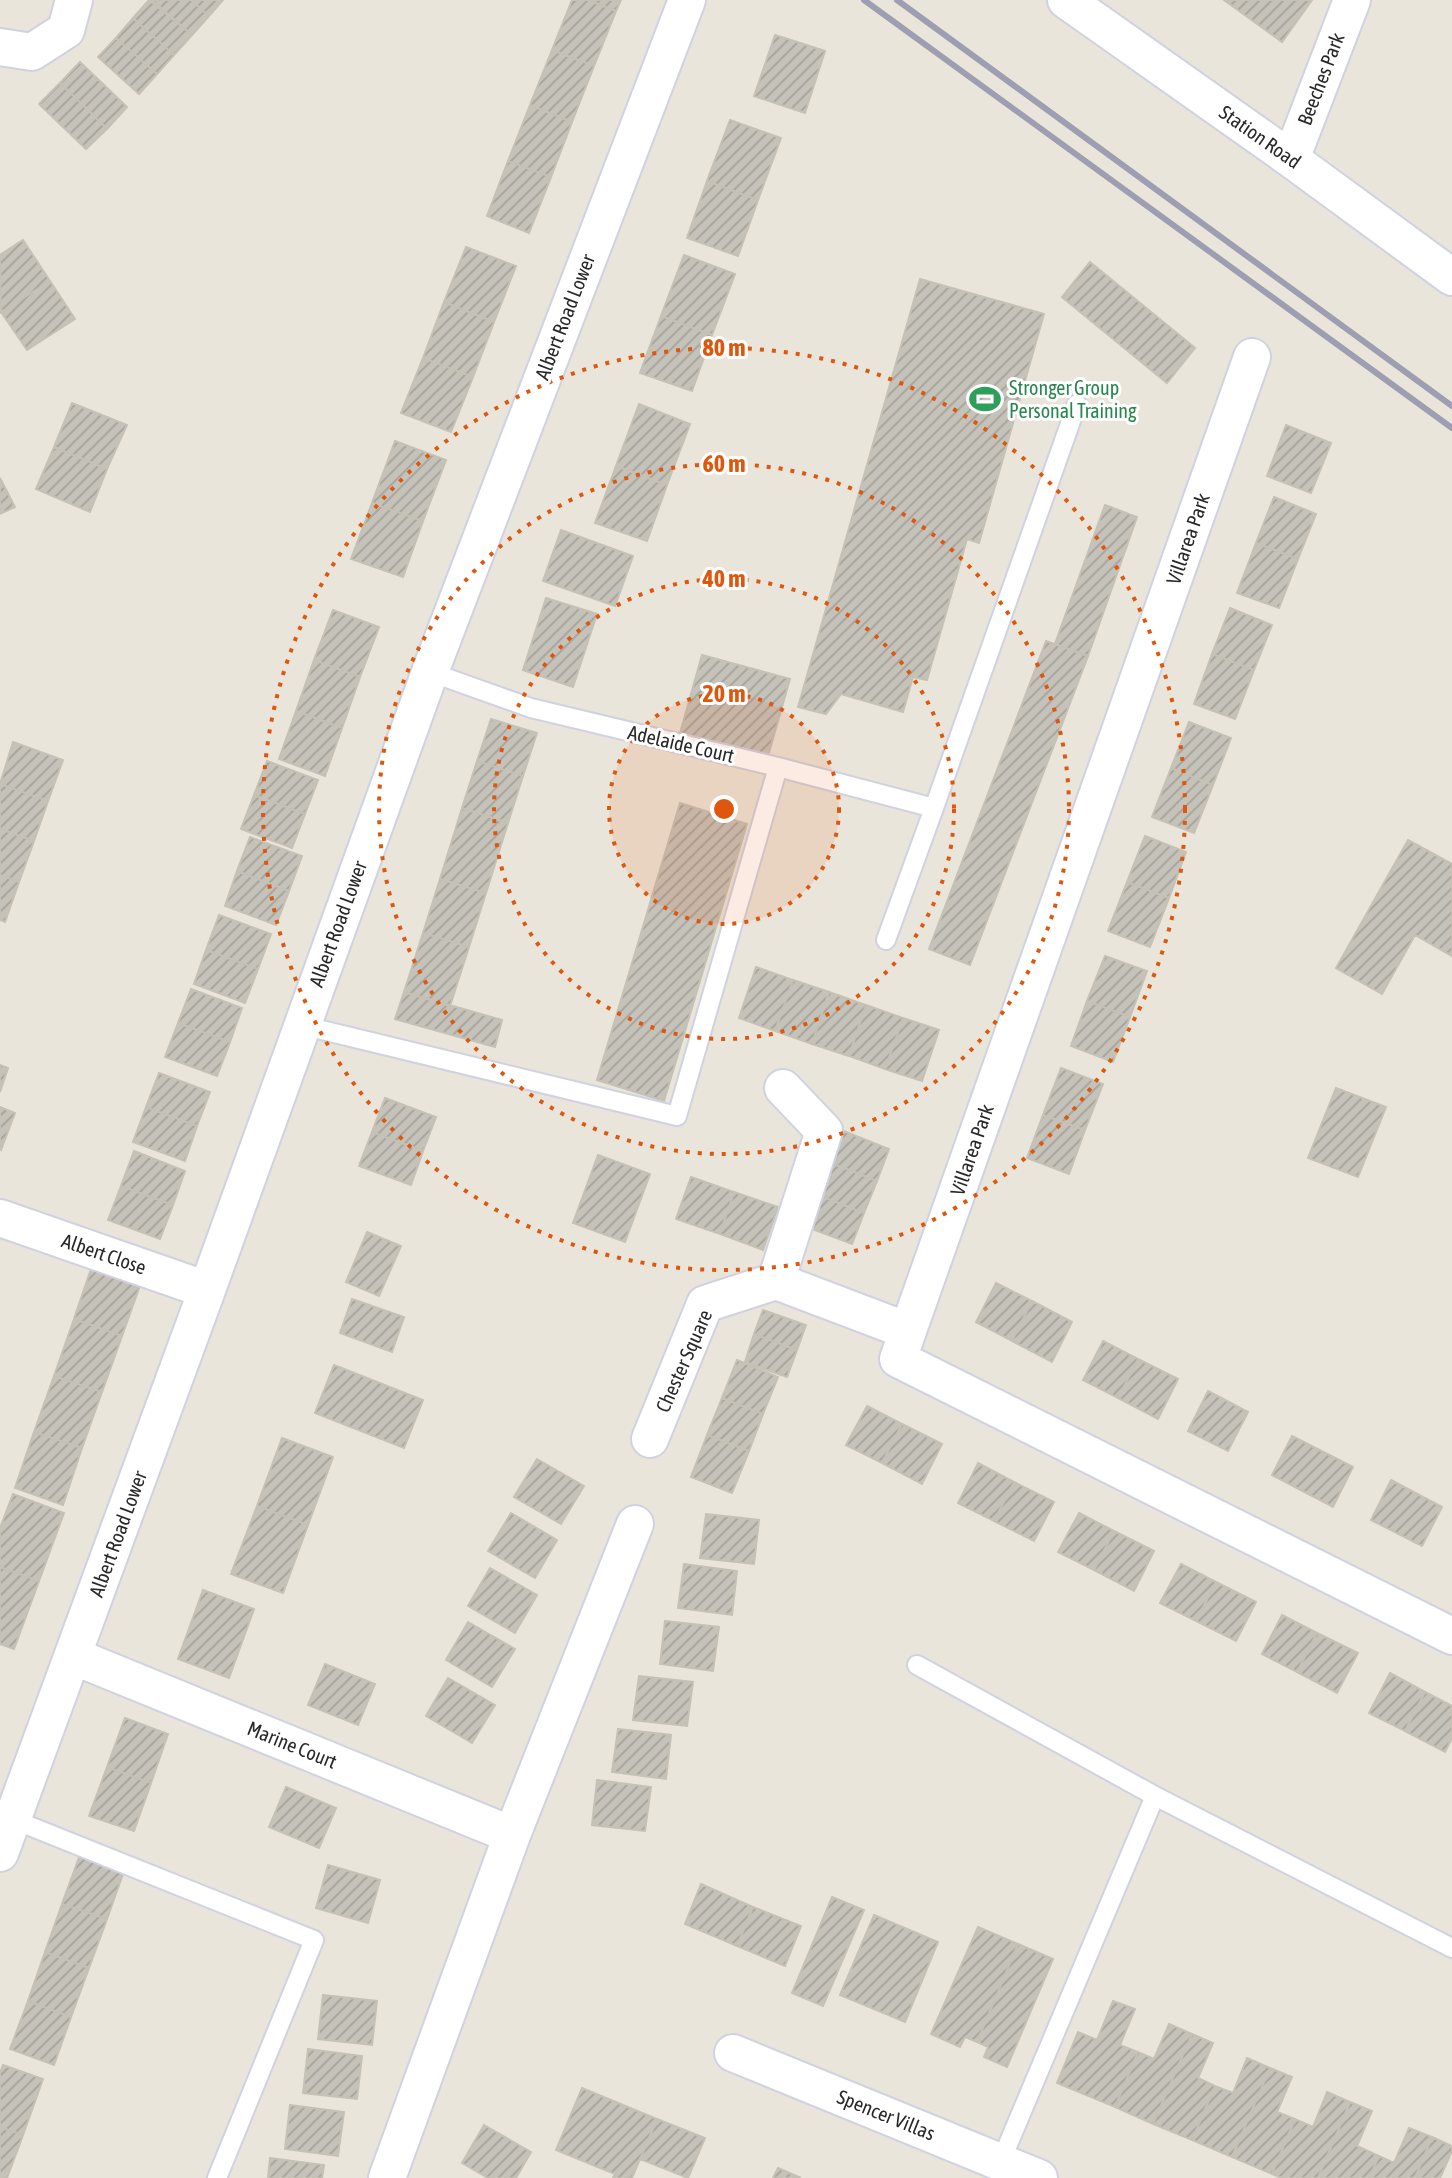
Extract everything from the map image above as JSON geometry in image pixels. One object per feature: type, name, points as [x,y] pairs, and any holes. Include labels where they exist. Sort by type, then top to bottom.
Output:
[{"type":"street","points":[[0,47],[32,52],[66,30],[74,0]]},
{"type":"street","name":"Albert Road Lower","points":[[0,1853],[11,1799],[73,1656],[430,672],[687,0]]},
{"type":"street","name":"Station Road","points":[[1066,0],[1452,277]]},
{"type":"street","name":"Beeches Park","points":[[1291,159],[1352,0]]},
{"type":"street","name":"Villarea Park","points":[[1252,357],[898,1359],[1452,1636]]},
{"type":"street","points":[[783,1088],[824,1131],[776,1281],[908,1331]]},
{"type":"street","name":"Albert Close","points":[[0,1218],[207,1290]]},
{"type":"street","name":"Chester Square","points":[[650,1439],[705,1304],[776,1281]]},
{"type":"street","points":[[387,2178],[512,1835],[635,1524]]},
{"type":"street","name":"Marine Court","points":[[73,1656],[512,1835]]},
{"type":"street","name":"Spencer Villas","points":[[733,2053],[997,2170],[1039,2178]]},
{"type":"lane","points":[[886,940],[1077,404]]},
{"type":"lane","name":"Adelaide Court","points":[[430,672],[531,708],[934,808]]},
{"type":"lane","points":[[301,1025],[677,1116],[778,767]]},
{"type":"lane","points":[[917,1665],[1155,1796],[1452,1948]]},
{"type":"lane","points":[[997,2170],[1155,1796]]},
{"type":"lane","points":[[11,1799],[314,1940],[217,2178]]},
{"type":"building","points":[[149,0],[192,35],[174,55],[133,18]]},
{"type":"building","points":[[152,0],[191,0],[209,16],[192,35]]},
{"type":"building","points":[[191,0],[223,0],[209,16]]},
{"type":"building","points":[[572,0],[588,0],[616,11],[594,66],[552,50]]},
{"type":"building","points":[[588,0],[621,0],[616,11]]},
{"type":"building","points":[[1224,0],[1251,0],[1242,13]]},
{"type":"building","points":[[1251,0],[1312,0],[1282,42],[1242,13]]},
{"type":"building","points":[[133,18],[174,55],[157,74],[116,38]]},
{"type":"building","points":[[775,35],[825,51],[805,113],[754,96]]},
{"type":"building","points":[[116,38],[157,74],[139,94],[98,57]]},
{"type":"building","points":[[552,50],[594,66],[572,122],[530,105]]},
{"type":"building","points":[[80,62],[104,85],[83,105],[60,83]]},
{"type":"building","points":[[60,83],[83,105],[62,126],[39,104]]},
{"type":"building","points":[[104,85],[127,107],[107,129],[83,105]]},
{"type":"building","points":[[83,105],[107,129],[86,149],[62,126]]},
{"type":"building","points":[[530,105],[572,122],[551,177],[508,161]]},
{"type":"building","points":[[730,120],[781,138],[758,200],[707,181]]},
{"type":"building","points":[[508,161],[551,177],[529,233],[487,216]]},
{"type":"building","points":[[707,181],[758,200],[738,256],[687,238]]},
{"type":"building","points":[[23,240],[50,281],[1,312],[0,255]]},
{"type":"building","points":[[466,247],[516,266],[494,322],[444,302]]},
{"type":"building","points":[[684,255],[735,274],[712,335],[661,316]]},
{"type":"building","points":[[1090,262],[1195,348],[1167,383],[1062,297]]},
{"type":"building","points":[[920,279],[1044,314],[979,543],[967,539],[927,680],[913,677],[903,712],[841,694],[826,714],[798,707]]},
{"type":"building","points":[[50,281],[75,319],[27,350],[1,312]]},
{"type":"building","points":[[444,302],[494,322],[473,377],[423,358]]},
{"type":"building","points":[[661,316],[712,335],[692,391],[640,373]]},
{"type":"building","points":[[423,358],[473,377],[451,432],[401,413]]},
{"type":"building","points":[[72,403],[127,425],[107,469],[54,447]]},
{"type":"building","points":[[639,404],[690,424],[667,485],[616,466]]},
{"type":"building","points":[[1286,425],[1331,443],[1311,493],[1267,476]]},
{"type":"building","points":[[395,441],[446,460],[423,521],[372,503]]},
{"type":"building","points":[[54,447],[107,469],[90,512],[36,489]]},
{"type":"building","points":[[616,466],[667,485],[647,541],[595,523]]},
{"type":"building","points":[[0,478],[15,507],[0,514]]},
{"type":"building","points":[[1274,497],[1316,514],[1298,559],[1256,543]]},
{"type":"building","points":[[372,503],[423,521],[403,577],[351,559]]},
{"type":"building","points":[[1105,505],[1137,517],[1088,656],[1055,644]]},
{"type":"building","points":[[561,530],[633,556],[615,606],[543,581]]},
{"type":"building","points":[[1256,543],[1298,559],[1279,608],[1237,593]]},
{"type":"building","points":[[546,598],[597,614],[573,687],[523,670]]},
{"type":"building","points":[[1230,608],[1272,625],[1254,670],[1212,654]]},
{"type":"building","points":[[333,610],[379,627],[360,677],[314,660]]},
{"type":"building","points":[[1046,641],[1088,656],[970,965],[929,949]]},
{"type":"building","points":[[1212,654],[1254,670],[1235,719],[1194,704]]},
{"type":"building","points":[[702,655],[790,679],[768,756],[680,733]]},
{"type":"building","points":[[314,660],[360,677],[342,728],[296,711]]},
{"type":"building","points":[[296,711],[342,728],[325,776],[279,759]]},
{"type":"building","points":[[491,719],[537,733],[523,776],[477,761]]},
{"type":"building","points":[[1189,722],[1231,738],[1213,785],[1171,768]]},
{"type":"building","points":[[13,742],[63,760],[48,801],[0,784]]},
{"type":"building","points":[[267,761],[318,780],[305,814],[254,795]]},
{"type":"building","points":[[477,761],[523,776],[508,823],[462,808]]},
{"type":"building","points":[[1171,768],[1213,785],[1194,833],[1152,817]]},
{"type":"building","points":[[0,784],[48,801],[34,841],[0,829]]},
{"type":"building","points":[[254,795],[305,814],[292,848],[241,829]]},
{"type":"building","points":[[680,803],[747,824],[664,1101],[597,1080]]},
{"type":"building","points":[[462,808],[508,823],[486,893],[440,879]]},
{"type":"building","points":[[0,829],[34,841],[19,882],[0,875]]},
{"type":"building","points":[[1145,836],[1186,852],[1169,898],[1127,882]]},
{"type":"building","points":[[250,837],[302,856],[289,891],[237,871]]},
{"type":"building","points":[[1408,840],[1452,864],[1452,956],[1415,935],[1382,994],[1336,968]]},
{"type":"building","points":[[237,871],[289,891],[276,925],[225,906]]},
{"type":"building","points":[[0,875],[19,882],[5,922],[0,920]]},
{"type":"building","points":[[440,879],[486,893],[469,947],[423,933]]},
{"type":"building","points":[[1127,882],[1169,898],[1150,947],[1108,931]]},
{"type":"building","points":[[219,915],[271,934],[258,969],[206,950]]},
{"type":"building","points":[[423,933],[469,947],[450,1006],[404,992]]},
{"type":"building","points":[[206,950],[258,969],[245,1003],[194,984]]},
{"type":"building","points":[[1105,956],[1147,971],[1130,1017],[1087,1001]]},
{"type":"building","points":[[756,967],[793,980],[775,1031],[739,1018]]},
{"type":"building","points":[[793,980],[829,992],[812,1044],[775,1031]]},
{"type":"building","points":[[191,989],[242,1008],[230,1042],[178,1023]]},
{"type":"building","points":[[404,992],[502,1020],[495,1047],[395,1019]]},
{"type":"building","points":[[829,992],[866,1005],[849,1056],[812,1044]]},
{"type":"building","points":[[1087,1001],[1130,1017],[1113,1062],[1071,1046]]},
{"type":"building","points":[[866,1005],[903,1018],[885,1069],[849,1056]]},
{"type":"building","points":[[903,1018],[939,1030],[922,1081],[885,1069]]},
{"type":"building","points":[[178,1023],[230,1042],[217,1076],[165,1057]]},
{"type":"building","points":[[0,1065],[8,1068],[0,1092]]},
{"type":"building","points":[[1061,1068],[1103,1084],[1085,1130],[1043,1115]]},
{"type":"building","points":[[159,1073],[210,1092],[197,1126],[146,1107]]},
{"type":"building","points":[[1336,1088],[1386,1107],[1358,1177],[1308,1158]]},
{"type":"building","points":[[385,1098],[436,1117],[423,1151],[372,1132]]},
{"type":"building","points":[[0,1107],[15,1113],[1,1150],[0,1149]]},
{"type":"building","points":[[146,1107],[197,1126],[185,1161],[133,1142]]},
{"type":"building","points":[[1043,1115],[1085,1130],[1069,1174],[1027,1158]]},
{"type":"building","points":[[841,1130],[889,1149],[877,1181],[829,1162]]},
{"type":"building","points":[[372,1132],[423,1151],[411,1185],[359,1166]]},
{"type":"building","points":[[134,1151],[185,1171],[173,1205],[121,1186]]},
{"type":"building","points":[[598,1155],[650,1174],[625,1242],[573,1223]]},
{"type":"building","points":[[829,1162],[877,1181],[864,1213],[816,1194]]},
{"type":"building","points":[[691,1177],[734,1192],[720,1234],[676,1219]]},
{"type":"building","points":[[121,1186],[173,1205],[160,1239],[108,1220]]},
{"type":"building","points":[[734,1192],[778,1207],[763,1250],[720,1234]]},
{"type":"building","points":[[816,1194],[864,1213],[852,1244],[804,1226]]},
{"type":"building","points":[[367,1232],[401,1246],[379,1296],[346,1282]]},
{"type":"building","points":[[93,1263],[142,1280],[122,1336],[74,1319]]},
{"type":"building","points":[[996,1283],[1032,1301],[1012,1341],[976,1322]]},
{"type":"building","points":[[352,1299],[404,1317],[392,1352],[340,1333]]},
{"type":"building","points":[[1032,1301],[1072,1322],[1052,1362],[1012,1341]]},
{"type":"building","points":[[763,1310],[806,1325],[797,1350],[754,1334]]},
{"type":"building","points":[[74,1319],[122,1336],[102,1392],[54,1376]]},
{"type":"building","points":[[754,1334],[797,1350],[787,1377],[745,1362]]},
{"type":"building","points":[[1103,1341],[1138,1359],[1118,1398],[1083,1380]]},
{"type":"building","points":[[1138,1359],[1178,1379],[1158,1419],[1118,1398]]},
{"type":"building","points":[[737,1360],[778,1377],[763,1414],[722,1398]]},
{"type":"building","points":[[334,1365],[423,1400],[404,1448],[315,1413]]},
{"type":"building","points":[[54,1376],[102,1392],[82,1448],[34,1432]]},
{"type":"building","points":[[1208,1391],[1248,1412],[1228,1451],[1188,1431]]},
{"type":"building","points":[[722,1398],[763,1414],[749,1451],[707,1435]]},
{"type":"building","points":[[867,1406],[902,1424],[882,1463],[846,1445]]},
{"type":"building","points":[[902,1424],[942,1444],[922,1484],[882,1463]]},
{"type":"building","points":[[34,1432],[82,1448],[63,1505],[15,1488]]},
{"type":"building","points":[[707,1435],[749,1451],[732,1493],[691,1477]]},
{"type":"building","points":[[1292,1436],[1353,1467],[1333,1507],[1272,1475]]},
{"type":"building","points":[[282,1438],[333,1457],[308,1525],[257,1506]]},
{"type":"building","points":[[537,1459],[584,1486],[561,1524],[514,1497]]},
{"type":"building","points":[[978,1463],[1014,1482],[994,1521],[958,1503]]},
{"type":"building","points":[[1391,1480],[1442,1507],[1422,1546],[1371,1520]]},
{"type":"building","points":[[1014,1482],[1054,1502],[1034,1541],[994,1521]]},
{"type":"building","points":[[13,1494],[64,1513],[39,1581],[0,1567],[0,1528]]},
{"type":"building","points":[[257,1506],[308,1525],[283,1593],[231,1574]]},
{"type":"building","points":[[511,1513],[557,1540],[535,1578],[488,1551]]},
{"type":"building","points":[[1079,1513],[1114,1531],[1094,1570],[1058,1552]]},
{"type":"building","points":[[706,1514],[759,1520],[754,1564],[700,1558]]},
{"type":"building","points":[[1114,1531],[1154,1551],[1134,1591],[1094,1570]]},
{"type":"building","points":[[684,1564],[737,1571],[732,1615],[678,1608]]},
{"type":"building","points":[[1181,1564],[1216,1582],[1196,1621],[1160,1603]]},
{"type":"building","points":[[0,1567],[39,1581],[14,1649],[0,1644]]},
{"type":"building","points":[[490,1568],[537,1595],[515,1633],[468,1606]]},
{"type":"building","points":[[1216,1582],[1256,1602],[1236,1641],[1196,1621]]},
{"type":"building","points":[[203,1590],[254,1609],[229,1678],[178,1659]]},
{"type":"building","points":[[1282,1615],[1317,1633],[1297,1672],[1262,1654]]},
{"type":"building","points":[[665,1621],[719,1627],[713,1671],[660,1664]]},
{"type":"building","points":[[468,1622],[515,1649],[492,1687],[446,1660]]},
{"type":"building","points":[[1317,1633],[1358,1653],[1337,1693],[1297,1672]]},
{"type":"building","points":[[325,1664],[375,1684],[358,1725],[308,1705]]},
{"type":"building","points":[[1390,1673],[1425,1692],[1405,1731],[1369,1713]]},
{"type":"building","points":[[639,1676],[693,1682],[687,1726],[633,1720]]},
{"type":"building","points":[[448,1678],[495,1705],[472,1743],[426,1716]]},
{"type":"building","points":[[1425,1692],[1452,1706],[1452,1738],[1445,1752],[1405,1731]]},
{"type":"building","points":[[125,1718],[168,1734],[151,1783],[107,1767]]},
{"type":"building","points":[[618,1729],[671,1735],[666,1779],[612,1772]]},
{"type":"building","points":[[107,1767],[151,1783],[134,1831],[89,1816]]},
{"type":"building","points":[[597,1780],[651,1787],[645,1831],[592,1825]]},
{"type":"building","points":[[286,1787],[336,1808],[319,1848],[269,1827]]},
{"type":"building","points":[[80,1855],[124,1871],[107,1919],[62,1904]]},
{"type":"building","points":[[328,1865],[380,1880],[368,1923],[316,1908]]},
{"type":"building","points":[[701,1884],[753,1907],[737,1946],[685,1924]]},
{"type":"building","points":[[832,1897],[864,1910],[823,2006],[792,1993]]},
{"type":"building","points":[[62,1904],[107,1919],[89,1968],[45,1952]]},
{"type":"building","points":[[753,1907],[801,1926],[785,1966],[737,1946]]},
{"type":"building","points":[[874,1915],[938,1942],[905,2022],[840,1995]]},
{"type":"building","points":[[978,1927],[1018,1944],[977,2042],[965,2037],[960,2047],[931,2034]]},
{"type":"building","points":[[1018,1944],[1053,1959],[1007,2067],[984,2057],[988,2047],[977,2042]]},
{"type":"building","points":[[45,1952],[89,1968],[71,2017],[28,2001]]},
{"type":"building","points":[[323,1995],[377,2001],[372,2045],[318,2039]]},
{"type":"building","points":[[28,2001],[71,2017],[54,2065],[10,2049]]},
{"type":"building","points":[[1113,2001],[1135,2009],[1120,2045],[1138,2052],[1115,2107],[1057,2083],[1078,2032],[1097,2040]]},
{"type":"building","points":[[1169,2024],[1192,2034],[1153,2124],[1115,2107],[1138,2052],[1154,2059]]},
{"type":"building","points":[[1192,2034],[1213,2043],[1198,2078],[1215,2086],[1192,2140],[1153,2124]]},
{"type":"building","points":[[308,2049],[362,2056],[357,2099],[303,2093]]},
{"type":"building","points":[[1247,2058],[1270,2068],[1232,2157],[1192,2140],[1215,2086],[1233,2093]]},
{"type":"building","points":[[3,2065],[43,2079],[23,2135],[0,2127],[0,2073]]},
{"type":"building","points":[[1270,2068],[1292,2077],[1277,2112],[1295,2119],[1272,2174],[1232,2157]]},
{"type":"building","points":[[582,2088],[657,2119],[632,2178],[613,2178],[615,2174],[556,2150]]},
{"type":"building","points":[[1327,2092],[1350,2102],[1318,2178],[1282,2178],[1272,2174],[1295,2119],[1313,2127]]},
{"type":"building","points":[[1350,2102],[1372,2111],[1357,2146],[1379,2156],[1369,2178],[1318,2178]]},
{"type":"building","points":[[290,2105],[344,2112],[338,2156],[285,2149]]},
{"type":"building","points":[[657,2119],[705,2138],[688,2178],[640,2159]]},
{"type":"building","points":[[484,2125],[531,2152],[516,2178],[488,2178],[462,2163]]},
{"type":"building","points":[[0,2127],[23,2135],[7,2178],[0,2178]]},
{"type":"building","points":[[1409,2128],[1432,2137],[1415,2178],[1369,2178],[1379,2156],[1394,2163]]},
{"type":"building","points":[[1432,2137],[1452,2146],[1452,2151],[1440,2178],[1415,2178]]},
{"type":"building","points":[[270,2158],[324,2165],[322,2178],[268,2178]]},
{"type":"building","points":[[778,2168],[801,2178],[773,2178]]},
{"type":"railway","points":[[864,0],[1452,428]]},
{"type":"railway","points":[[897,0],[1452,406]]},
{"type":"place","name":"Stronger Group Personal Training","points":[[985,399]]}]
